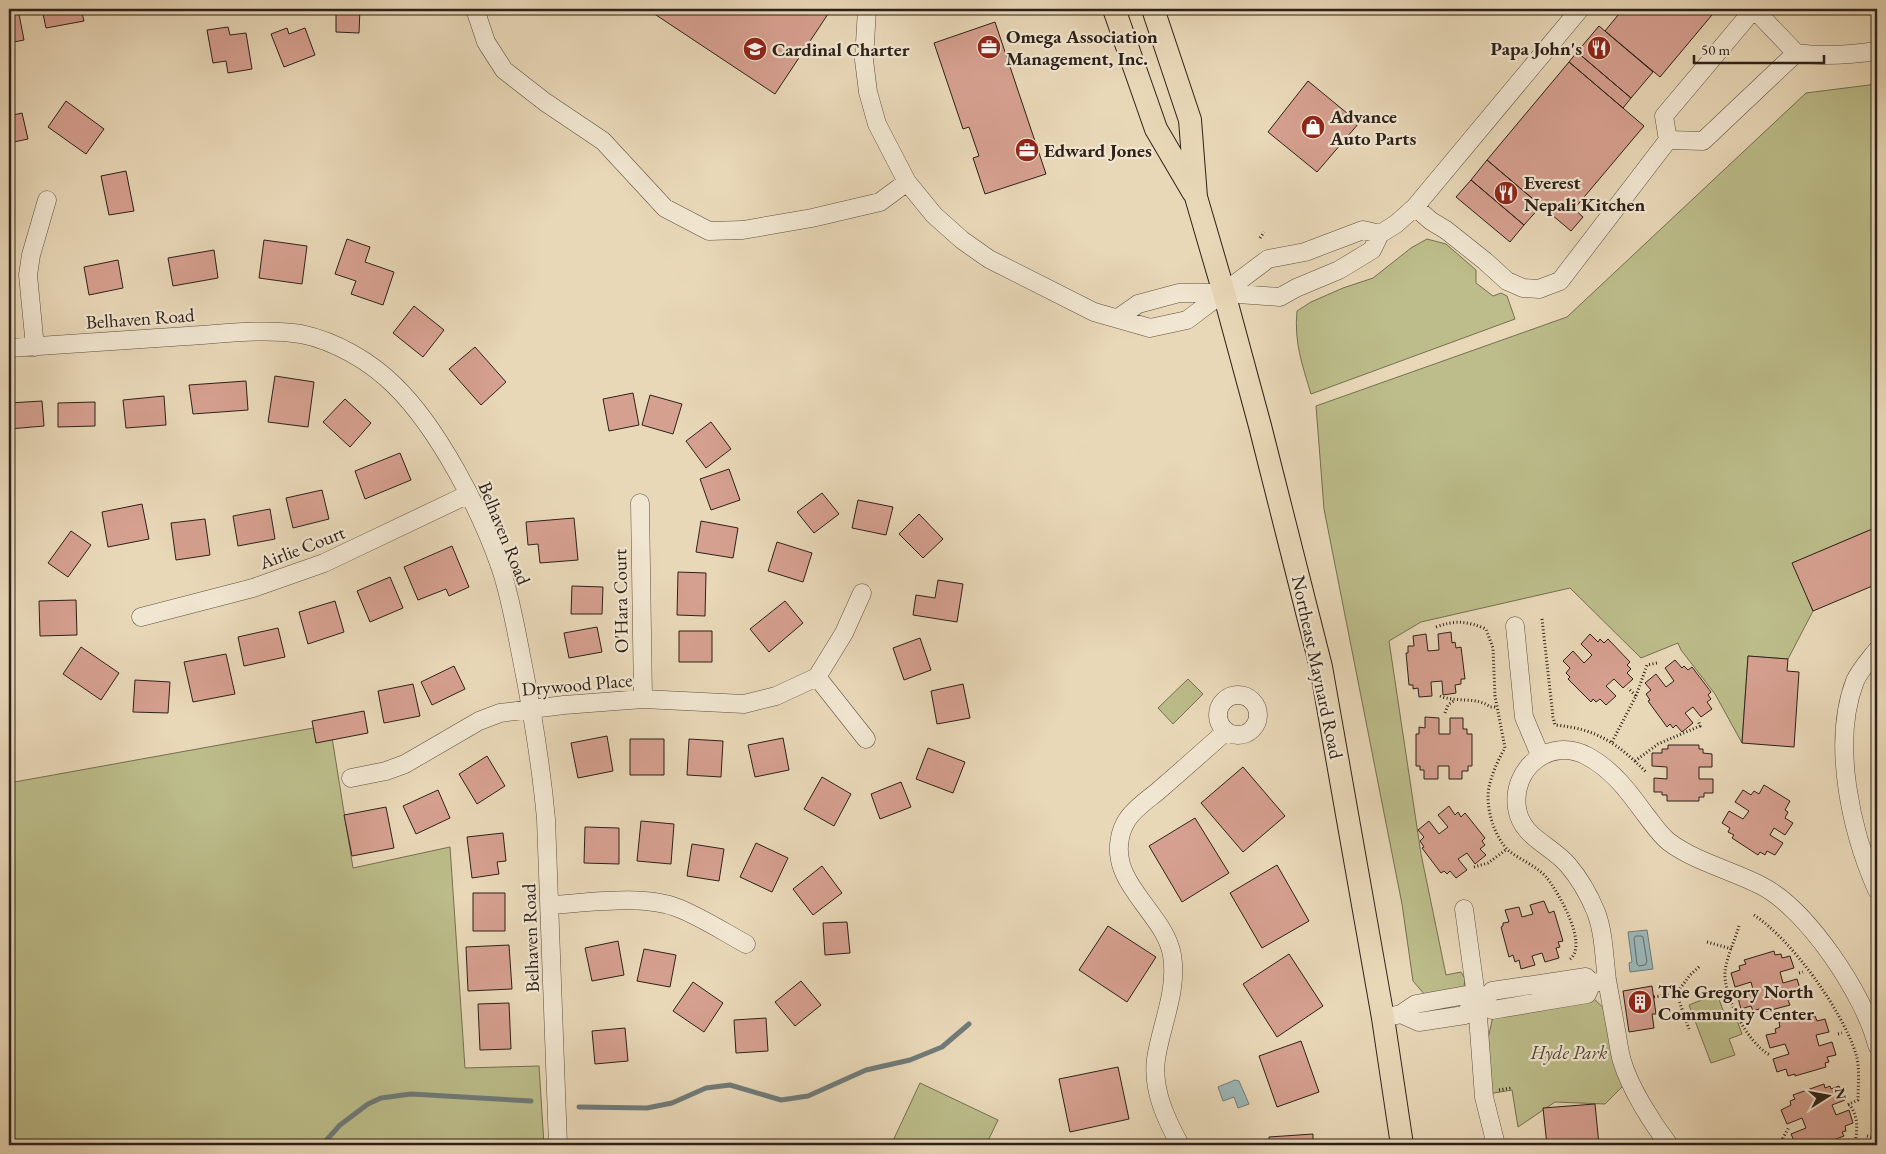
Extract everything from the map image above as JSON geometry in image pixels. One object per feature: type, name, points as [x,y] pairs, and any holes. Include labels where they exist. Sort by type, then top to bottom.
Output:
[{"type":"main road","name":"Northeast Maynard Road","points":[[1114,9],[1156,130],[1196,197]]},
{"type":"main road","name":"Northeast Maynard Road","points":[[1153,9],[1190,120],[1196,197],[1260,426],[1321,667],[1392,1016],[1402,1145]]},
{"type":"street","points":[[475,9],[486,42],[504,70],[545,102],[603,141],[665,208],[709,231],[743,230],[812,218],[880,202],[907,182]]},
{"type":"street","points":[[867,9],[864,60],[868,92],[877,124],[907,182],[934,215],[962,240],[989,259],[1094,312],[1150,328],[1187,320],[1268,259],[1305,252],[1363,230],[1380,234]]},
{"type":"street","points":[[1118,318],[1138,304],[1179,293],[1224,293],[1280,297],[1296,288],[1340,270],[1372,250],[1380,234],[1396,224],[1415,207],[1580,9]]},
{"type":"street","points":[[1415,207],[1507,280],[1523,288],[1539,289],[1560,281],[1668,140],[1664,116],[1754,9],[1796,53],[1817,56],[1852,55],[1877,51]]},
{"type":"street","points":[[1668,140],[1703,141],[1796,53]]},
{"type":"street","points":[[35,346],[28,275],[31,256],[47,200]]},
{"type":"street","name":"Belhaven Road","points":[[9,348],[252,332],[299,334],[332,343],[352,354],[395,386],[433,434],[469,494],[500,566],[511,604],[532,708],[543,783],[550,905],[558,1145]]},
{"type":"street","name":"Airlie Court","points":[[141,617],[254,588],[324,564],[469,494]]},
{"type":"street","name":"O'Hara Court","points":[[640,504],[643,699]]},
{"type":"street","points":[[862,593],[844,633],[817,677],[866,739]]},
{"type":"street","points":[[1515,626],[1524,717],[1540,755]]},
{"type":"street","points":[[1877,650],[1856,679],[1851,695],[1844,750],[1849,796],[1859,843],[1877,890]]},
{"type":"street","name":"Drywood Place","points":[[351,778],[386,771],[405,764],[479,721],[500,713],[532,708],[643,699],[744,704],[776,696],[817,677]]},
{"type":"street","points":[[1180,1145],[1162,1109],[1156,1082],[1156,1060],[1171,996],[1174,974],[1172,954],[1166,938],[1125,876],[1118,855],[1120,837],[1127,820],[1140,807],[1226,732]]},
{"type":"street","points":[[1669,1145],[1641,1103],[1622,1062],[1598,982],[1601,931],[1597,914],[1587,891],[1567,864],[1524,828],[1517,811],[1516,795],[1522,774],[1540,755],[1569,750],[1590,757],[1606,768],[1628,790],[1657,830],[1667,840],[1704,861],[1764,886],[1800,915],[1821,939],[1856,996],[1870,1022],[1877,1045]]},
{"type":"street","points":[[550,905],[635,900],[660,903],[678,908],[746,944]]},
{"type":"street","points":[[1464,909],[1477,1003],[1484,1097],[1496,1145]]},
{"type":"street","points":[[1477,1003],[1492,991],[1586,977],[1598,982]]},
{"type":"street","points":[[1392,1016],[1416,1004],[1466,996],[1477,1003]]},
{"type":"path","points":[[1260,238],[1264,232]]},
{"type":"path","points":[[1542,619],[1555,725],[1587,730],[1612,742],[1646,772]]},
{"type":"path","points":[[1612,742],[1636,696],[1637,688],[1647,665],[1657,662]]},
{"type":"path","points":[[1628,688],[1636,696]]},
{"type":"path","points":[[1440,696],[1456,700],[1484,702],[1490,707],[1497,707]]},
{"type":"path","points":[[1446,712],[1448,705],[1456,700]]},
{"type":"path","points":[[1635,761],[1658,744],[1700,726],[1698,720]]},
{"type":"path","points":[[1474,866],[1488,863],[1507,849]]},
{"type":"path","points":[[1754,915],[1777,933],[1802,961],[1830,1004],[1856,1055],[1858,1100],[1847,1105],[1850,1105],[1858,1121],[1855,1145]]},
{"type":"path","points":[[1739,926],[1726,971],[1729,994],[1736,1013],[1750,1036],[1761,1050],[1770,1055]]},
{"type":"path","points":[[1707,942],[1732,949]]},
{"type":"path","points":[[1654,997],[1679,990],[1690,975],[1700,966]]},
{"type":"path","points":[[1676,992],[1689,1029]]},
{"type":"path","points":[[1729,994],[1734,994]]},
{"type":"path","points":[[1786,1145],[1783,1138],[1788,1127]]},
{"type":"path","points":[[1867,1136],[1877,1139]]},
{"type":"green space","points":[[1877,84],[1877,527],[1793,563],[1813,611],[1788,659],[1748,656],[1742,743],[1715,694],[1681,650],[1678,643],[1641,658],[1570,588],[1421,622],[1389,641],[1421,854],[1446,975],[1461,972],[1465,979],[1464,987],[1425,995],[1413,981],[1402,904],[1324,509],[1316,406],[1567,317],[1806,93]]},
{"type":"green space","points":[[1427,239],[1446,244],[1476,270],[1476,283],[1493,296],[1501,293],[1507,296],[1515,319],[1311,394],[1298,343],[1297,311],[1311,302],[1343,288],[1373,278],[1411,248]]},
{"type":"green space","points":[[1188,679],[1203,694],[1173,724],[1158,708]]},
{"type":"green space","points":[[330,725],[353,868],[450,847],[465,1068],[539,1066],[544,1145],[9,1145],[9,783]]},
{"type":"green space","points":[[1717,994],[1726,1018],[1735,1015],[1742,1034],[1729,1039],[1735,1055],[1711,1063],[1689,1005]]},
{"type":"green space","name":"Hyde Park","points":[[1592,997],[1609,1013],[1627,1082],[1605,1104],[1555,1102],[1518,1127],[1512,1090],[1488,1094],[1488,1039],[1494,1012]]},
{"type":"green space","points":[[920,1083],[998,1120],[986,1145],[891,1145]]},
{"type":"water","points":[[1647,930],[1653,969],[1630,972],[1629,963],[1632,962],[1628,932]]},
{"type":"water","points":[[1235,1080],[1239,1081],[1249,1104],[1238,1108],[1234,1097],[1223,1101],[1218,1087]]},
{"type":"building","points":[[18,9],[24,40],[9,43],[9,10]]},
{"type":"building","points":[[42,9],[81,9],[84,21],[46,28]]},
{"type":"building","points":[[134,9],[155,9],[135,13]]},
{"type":"building","points":[[336,9],[360,9],[359,33],[336,32]]},
{"type":"building","name":"Cardinal Charter","points":[[647,9],[826,9],[830,11],[775,94]]},
{"type":"building","points":[[1623,9],[1717,9],[1660,77],[1605,31]]},
{"type":"building","points":[[1785,9],[1810,9],[1786,13]]},
{"type":"building","points":[[995,22],[1046,174],[985,194],[973,158],[979,156],[969,127],[963,129],[934,43]]},
{"type":"building","points":[[1599,26],[1653,72],[1631,98],[1577,52]]},
{"type":"building","points":[[228,27],[230,35],[246,33],[252,69],[228,73],[226,61],[213,63],[207,30]]},
{"type":"building","points":[[287,28],[289,34],[305,28],[315,55],[284,67],[271,34]]},
{"type":"building","points":[[1577,52],[1631,98],[1623,108],[1569,62]]},
{"type":"building","points":[[1569,62],[1644,126],[1574,209],[1583,217],[1571,231],[1487,160]]},
{"type":"building","name":"Advance Auto Parts","points":[[1308,81],[1359,123],[1317,172],[1268,132]]},
{"type":"building","points":[[66,101],[104,129],[86,154],[48,127]]},
{"type":"building","points":[[22,113],[28,139],[9,143],[9,116]]},
{"type":"building","name":"Everest Nepali Kitchen","points":[[1487,160],[1541,206],[1524,225],[1471,180]]},
{"type":"building","points":[[126,171],[134,211],[109,215],[101,176]]},
{"type":"building","points":[[1471,180],[1524,225],[1510,242],[1456,197]]},
{"type":"building","points":[[347,239],[370,247],[365,262],[394,272],[383,305],[351,294],[356,281],[335,274]]},
{"type":"building","points":[[264,240],[307,246],[302,284],[259,278]]},
{"type":"building","points":[[214,250],[218,278],[173,286],[168,258]]},
{"type":"building","points":[[118,260],[123,288],[89,295],[84,267]]},
{"type":"building","points":[[414,306],[444,330],[423,357],[393,333]]},
{"type":"building","points":[[475,347],[506,382],[481,405],[449,369]]},
{"type":"building","points":[[275,376],[314,382],[308,427],[268,422]]},
{"type":"building","points":[[246,381],[248,410],[193,414],[189,385]]},
{"type":"building","points":[[633,393],[639,425],[609,431],[603,399]]},
{"type":"building","points":[[650,395],[682,404],[673,434],[642,425]]},
{"type":"building","points":[[164,396],[166,425],[126,428],[123,400]]},
{"type":"building","points":[[345,399],[371,423],[350,447],[323,422]]},
{"type":"building","points":[[42,401],[44,426],[9,429],[9,403]]},
{"type":"building","points":[[95,402],[95,426],[58,427],[58,403]]},
{"type":"building","points":[[711,422],[731,449],[706,468],[686,441]]},
{"type":"building","points":[[400,453],[411,480],[365,499],[355,471]]},
{"type":"building","points":[[729,469],[740,500],[711,510],[700,479]]},
{"type":"building","points":[[322,490],[329,519],[293,528],[286,498]]},
{"type":"building","points":[[822,493],[839,514],[814,533],[797,512]]},
{"type":"building","points":[[858,500],[893,507],[886,535],[852,528]]},
{"type":"building","points":[[142,504],[149,539],[108,547],[102,512]]},
{"type":"building","points":[[270,509],[275,539],[238,546],[233,516]]},
{"type":"building","points":[[919,514],[943,539],[923,558],[899,534]]},
{"type":"building","points":[[574,518],[578,560],[540,563],[538,544],[528,545],[526,522]]},
{"type":"building","points":[[205,519],[210,555],[176,560],[171,523]]},
{"type":"building","points":[[701,521],[738,528],[733,558],[696,552]]},
{"type":"building","points":[[1877,527],[1877,584],[1813,611],[1792,563]]},
{"type":"building","points":[[71,531],[91,545],[68,577],[48,563]]},
{"type":"building","points":[[777,542],[812,553],[803,582],[768,571]]},
{"type":"building","points":[[452,546],[469,587],[449,596],[446,589],[418,600],[404,567]]},
{"type":"building","points":[[678,572],[706,573],[705,616],[677,615]]},
{"type":"building","points":[[390,577],[403,608],[370,622],[357,591]]},
{"type":"building","points":[[938,580],[963,584],[957,622],[913,615],[916,595],[935,598]]},
{"type":"building","points":[[572,586],[603,587],[602,614],[571,614]]},
{"type":"building","points":[[76,600],[77,635],[40,636],[39,601]]},
{"type":"building","points":[[335,601],[344,632],[308,644],[299,612]]},
{"type":"building","points":[[785,601],[803,623],[769,652],[750,629]]},
{"type":"building","points":[[597,627],[602,652],[569,658],[564,633]]},
{"type":"building","points":[[278,628],[285,657],[244,666],[238,637]]},
{"type":"building","points":[[679,631],[712,631],[712,662],[679,662]]},
{"type":"building","points":[[1451,632],[1452,643],[1455,642],[1456,648],[1461,647],[1465,679],[1461,679],[1461,684],[1455,685],[1456,693],[1443,695],[1442,681],[1431,682],[1432,696],[1419,697],[1418,688],[1413,689],[1413,685],[1409,685],[1406,653],[1408,653],[1408,646],[1414,646],[1413,636],[1426,634],[1428,651],[1439,650],[1438,634]]},
{"type":"building","points":[[1590,634],[1598,642],[1600,639],[1604,643],[1608,639],[1630,662],[1627,665],[1631,669],[1627,673],[1633,679],[1623,688],[1614,679],[1606,686],[1616,696],[1606,705],[1600,699],[1596,702],[1593,699],[1591,702],[1568,679],[1570,677],[1566,673],[1570,668],[1563,661],[1573,651],[1584,663],[1592,655],[1581,644]]},
{"type":"building","points":[[920,638],[931,670],[904,680],[893,648]]},
{"type":"building","points":[[81,647],[119,673],[101,700],[63,674]]},
{"type":"building","points":[[226,654],[235,694],[193,702],[184,662]]},
{"type":"building","points":[[1748,656],[1788,659],[1787,671],[1799,672],[1794,747],[1742,743]]},
{"type":"building","points":[[1675,660],[1682,668],[1684,666],[1688,670],[1692,667],[1711,692],[1708,695],[1711,699],[1707,702],[1712,709],[1701,717],[1693,707],[1685,713],[1693,723],[1682,732],[1676,725],[1673,728],[1670,724],[1667,727],[1648,701],[1650,700],[1646,694],[1651,690],[1645,683],[1656,674],[1666,687],[1674,681],[1665,668]]},
{"type":"building","points":[[454,666],[465,689],[432,705],[421,682]]},
{"type":"building","points":[[135,680],[170,682],[168,713],[133,712]]},
{"type":"building","points":[[413,684],[420,716],[384,723],[378,691]]},
{"type":"building","points":[[963,684],[970,718],[937,724],[931,691]]},
{"type":"building","points":[[364,711],[368,733],[316,743],[312,721]]},
{"type":"building","points":[[1425,717],[1439,718],[1439,734],[1450,734],[1450,718],[1463,718],[1463,729],[1467,729],[1467,734],[1472,734],[1472,766],[1468,766],[1468,771],[1462,771],[1462,779],[1449,779],[1449,766],[1438,766],[1438,779],[1424,779],[1424,770],[1420,770],[1420,766],[1416,766],[1416,734],[1419,734],[1419,727],[1425,728]]},
{"type":"building","points":[[607,736],[613,771],[578,778],[571,743]]},
{"type":"building","points":[[783,738],[789,770],[755,777],[748,745]]},
{"type":"building","points":[[630,739],[664,739],[664,775],[630,775]]},
{"type":"building","points":[[689,739],[723,741],[721,777],[687,775]]},
{"type":"building","points":[[1668,745],[1699,745],[1699,749],[1703,749],[1703,753],[1712,754],[1712,767],[1699,767],[1699,779],[1713,779],[1713,793],[1704,793],[1704,797],[1699,797],[1699,801],[1667,801],[1667,795],[1662,795],[1662,792],[1654,792],[1654,778],[1667,779],[1667,767],[1652,766],[1652,753],[1662,753],[1662,749],[1668,749]]},
{"type":"building","points":[[928,748],[965,762],[953,793],[916,779]]},
{"type":"building","points":[[487,756],[505,786],[477,804],[459,774]]},
{"type":"building","points":[[1243,767],[1285,816],[1243,852],[1201,803]]},
{"type":"building","points":[[822,777],[851,794],[834,826],[804,809]]},
{"type":"building","points":[[901,782],[911,807],[880,819],[871,794]]},
{"type":"building","points":[[1764,785],[1790,801],[1785,810],[1788,812],[1785,818],[1793,823],[1785,835],[1774,828],[1770,835],[1783,843],[1775,855],[1767,851],[1765,855],[1760,852],[1758,855],[1732,838],[1734,835],[1728,832],[1730,828],[1722,823],[1729,811],[1743,819],[1749,811],[1735,802],[1743,790],[1751,795],[1754,791],[1759,794]]},
{"type":"building","points":[[438,790],[450,818],[416,834],[403,806]]},
{"type":"building","points":[[1449,806],[1455,815],[1458,812],[1461,817],[1465,813],[1485,838],[1482,841],[1485,845],[1480,849],[1486,855],[1475,864],[1467,853],[1458,859],[1467,870],[1456,878],[1450,871],[1447,874],[1444,871],[1441,873],[1422,848],[1424,847],[1420,841],[1424,837],[1418,830],[1429,821],[1439,834],[1448,827],[1438,815]]},
{"type":"building","points":[[386,807],[394,848],[352,856],[344,815]]},
{"type":"building","points":[[1195,818],[1229,873],[1182,902],[1149,846]]},
{"type":"building","points":[[641,821],[674,824],[671,864],[637,861]]},
{"type":"building","points":[[585,827],[619,828],[619,864],[584,863]]},
{"type":"building","points":[[503,833],[506,861],[497,862],[499,874],[472,878],[467,837]]},
{"type":"building","points":[[756,843],[788,858],[772,892],[740,877]]},
{"type":"building","points":[[692,844],[724,849],[719,881],[687,876]]},
{"type":"building","points":[[1277,865],[1309,921],[1262,948],[1230,893]]},
{"type":"building","points":[[822,866],[842,893],[813,915],[793,889]]},
{"type":"building","points":[[473,893],[505,893],[505,931],[473,931]]},
{"type":"building","points":[[1544,901],[1549,913],[1554,911],[1563,941],[1558,942],[1560,947],[1556,948],[1559,958],[1545,962],[1542,953],[1532,956],[1535,965],[1521,969],[1519,960],[1515,962],[1513,955],[1509,957],[1501,927],[1503,923],[1509,922],[1505,910],[1519,907],[1522,917],[1533,914],[1530,905]]},
{"type":"building","points":[[847,922],[850,953],[825,955],[823,923]]},
{"type":"building","points":[[1108,926],[1156,957],[1127,1002],[1079,970]]},
{"type":"building","points":[[618,941],[624,975],[592,981],[585,948]]},
{"type":"building","points":[[509,945],[512,989],[468,991],[466,947]]},
{"type":"building","points":[[644,949],[676,955],[670,987],[637,981]]},
{"type":"building","points":[[1774,951],[1775,955],[1781,954],[1782,958],[1790,956],[1794,968],[1780,972],[1783,983],[1797,979],[1801,992],[1793,994],[1794,999],[1788,1000],[1790,1005],[1760,1013],[1759,1009],[1753,1011],[1751,1006],[1741,1009],[1738,998],[1754,993],[1751,982],[1735,987],[1731,973],[1740,970],[1739,966],[1746,964],[1744,960]]},
{"type":"building","points":[[1289,954],[1323,1006],[1277,1037],[1243,984]]},
{"type":"building","points":[[801,981],[821,1005],[795,1026],[775,1002]]},
{"type":"building","points":[[693,982],[723,1003],[704,1032],[673,1011]]},
{"type":"building","name":"The Gregory North Community Center","points":[[1652,986],[1656,1014],[1652,1014],[1654,1028],[1629,1032],[1623,991]]},
{"type":"building","points":[[509,1003],[511,1049],[480,1050],[478,1004]]},
{"type":"building","points":[[1809,1013],[1810,1017],[1815,1016],[1817,1021],[1825,1019],[1829,1032],[1816,1035],[1819,1046],[1832,1042],[1836,1055],[1827,1057],[1829,1062],[1825,1063],[1826,1067],[1795,1076],[1795,1074],[1788,1076],[1786,1069],[1777,1072],[1773,1059],[1789,1054],[1785,1044],[1770,1048],[1766,1035],[1776,1033],[1775,1029],[1780,1027],[1779,1022]]},
{"type":"building","points":[[766,1018],[768,1051],[736,1053],[734,1020]]},
{"type":"building","points":[[625,1028],[628,1061],[595,1064],[592,1031]]},
{"type":"building","points":[[1301,1041],[1319,1092],[1277,1107],[1259,1056]]},
{"type":"building","points":[[1118,1067],[1129,1119],[1070,1132],[1059,1079]]},
{"type":"building","points":[[1824,1084],[1825,1088],[1830,1086],[1831,1089],[1839,1086],[1845,1100],[1832,1105],[1836,1115],[1849,1110],[1853,1123],[1845,1126],[1846,1131],[1842,1132],[1844,1136],[1820,1145],[1805,1145],[1804,1142],[1796,1145],[1791,1134],[1806,1128],[1802,1118],[1787,1124],[1781,1110],[1791,1105],[1790,1101],[1795,1099],[1793,1095]]},
{"type":"building","points":[[1595,1104],[1599,1145],[1547,1145],[1543,1108]]},
{"type":"building","points":[[1313,1134],[1313,1145],[1269,1145],[1269,1137]]},
{"type":"waterway","points":[[579,1107],[647,1108],[672,1103],[706,1088],[730,1085],[781,1100],[808,1096],[866,1070],[910,1060],[942,1047],[969,1024]]},
{"type":"waterway","points":[[322,1145],[340,1125],[368,1104],[381,1098],[411,1094],[531,1101]]},
{"type":"place","name":"Omega Association Management, Inc.","points":[[989,47]]},
{"type":"place","name":"Papa John's","points":[[1599,48]]},
{"type":"place","name":"Cardinal Charter","points":[[755,49]]},
{"type":"place","name":"Advance Auto Parts","points":[[1313,127]]},
{"type":"place","name":"Edward Jones","points":[[1027,150]]},
{"type":"place","name":"Everest Nepali Kitchen","points":[[1506,193]]},
{"type":"place","name":"The Gregory North Community Center","points":[[1640,1002]]}]
